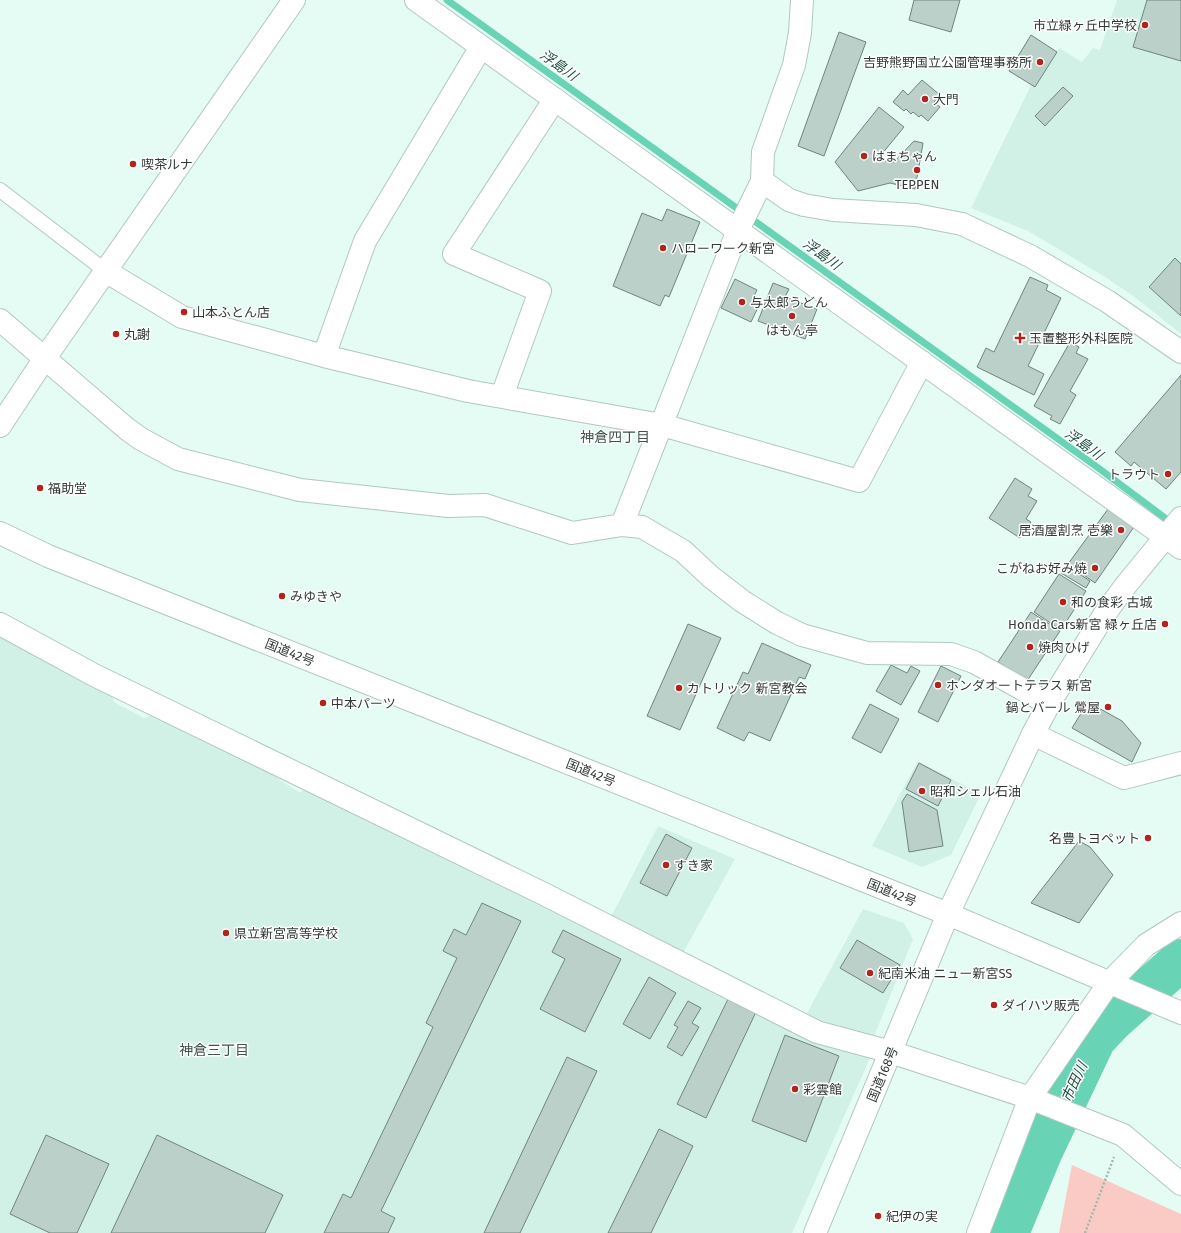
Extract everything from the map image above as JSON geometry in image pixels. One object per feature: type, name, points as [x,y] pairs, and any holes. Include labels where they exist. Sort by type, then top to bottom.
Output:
[{"type":"main road","points":[[0,426],[294,0]]},
{"type":"main road","points":[[416,0],[1174,542]]},
{"type":"main road","points":[[622,525],[738,230],[762,181],[763,152],[794,65],[800,33],[802,0]]},
{"type":"main road","points":[[324,356],[365,241],[481,47]]},
{"type":"main road","points":[[502,396],[540,291],[454,254],[555,99]]},
{"type":"main road","points":[[762,181],[789,200],[804,205],[833,210],[916,215],[962,224],[1030,256],[1107,301],[1181,352]]},
{"type":"main road","points":[[106,272],[182,317],[324,356],[468,390],[662,425],[859,480],[922,362]]},
{"type":"main road","points":[[0,320],[127,429],[141,439],[178,459],[300,490],[448,506],[485,505],[572,533],[622,525],[642,527],[676,546],[742,601],[777,623],[802,635],[867,653],[951,654],[974,662],[1049,704]]},
{"type":"main road","name":"国道168号","points":[[815,1233],[948,914],[1033,734],[1049,704],[1104,615],[1126,585],[1174,542],[1181,518]]},
{"type":"main road","name":"国道42号","points":[[0,533],[56,559],[948,914],[1181,1013]]},
{"type":"main road","points":[[0,624],[94,675],[544,894],[817,1032],[891,1052],[1034,1099],[1123,1135],[1181,1184]]},
{"type":"main road","points":[[1033,734],[1124,778],[1181,763]]},
{"type":"main road","points":[[978,1233],[1034,1099],[1146,945],[1181,923]]},
{"type":"lane","points":[[0,190],[106,272]]},
{"type":"path","points":[[1085,1233],[1123,1135]]},
{"type":"shaded area","points":[[1117,0],[1181,0],[1181,334],[1136,298],[1105,277],[1028,231],[971,208],[1031,85],[1035,87],[1059,48],[1082,62],[1093,48],[1100,50]]},
{"type":"shaded area","name":"県立新宮高等学校","points":[[0,634],[111,692],[115,703],[144,718],[157,714],[277,774],[278,779],[299,792],[306,790],[871,1056],[792,1233],[651,1233],[693,1146],[659,1129],[608,1233],[520,1233],[597,1071],[567,1057],[484,1233],[388,1233],[395,1218],[381,1211],[521,921],[482,903],[466,935],[453,929],[443,951],[457,958],[426,1023],[433,1027],[351,1198],[343,1194],[324,1233],[265,1233],[283,1195],[157,1136],[111,1233],[77,1233],[46,1135],[10,1214],[50,1233],[0,1233]],"holes":[[[563,930],[621,959],[584,1032],[540,1009],[565,959],[552,952]],[[649,978],[650,1039],[623,1023]],[[727,999],[756,1013],[706,1118],[678,1104]],[[688,1001],[701,1008],[692,1023],[699,1027],[682,1056],[667,1047],[678,1027],[674,1025]],[[785,1036],[806,1142],[752,1121]]]},
{"type":"shaded area","points":[[918,761],[981,794],[951,855],[922,867],[872,846]]},
{"type":"shaded area","points":[[658,826],[735,859],[683,953],[612,915]]},
{"type":"shaded area","points":[[863,909],[904,923],[913,939],[873,1039],[806,1015]]},
{"type":"shaded area","points":[[1072,1165],[1181,1214],[1181,1233],[1059,1233]]},
{"type":"building","points":[[914,0],[960,0],[951,32],[909,20]]},
{"type":"building","points":[[1147,0],[1181,0],[1181,61],[1133,47]]},
{"type":"building","points":[[839,32],[866,42],[824,156],[798,146]]},
{"type":"building","points":[[1031,35],[1057,52],[1035,87],[1009,71]]},
{"type":"building","points":[[922,80],[940,95],[934,102],[940,107],[928,121],[921,115],[919,117],[913,112],[911,114],[906,109],[904,111],[893,102],[903,90],[908,95]]},
{"type":"building","points":[[1063,87],[1073,96],[1045,126],[1035,116]]},
{"type":"building","points":[[879,107],[904,127],[877,160],[894,162],[914,141],[923,143],[915,189],[890,183],[858,191],[835,162]]},
{"type":"building","points":[[667,209],[700,222],[669,297],[665,295],[660,306],[613,286],[642,213],[662,221]]},
{"type":"building","points":[[1175,258],[1181,264],[1181,316],[1149,287]]},
{"type":"building","points":[[1030,277],[1048,285],[1046,290],[1061,298],[1028,366],[1044,374],[1034,395],[977,367],[986,348],[994,352]]},
{"type":"building","points":[[735,279],[757,290],[754,296],[762,299],[751,322],[721,308]]},
{"type":"building","points":[[773,283],[789,289],[785,297],[817,309],[805,339],[758,321]]},
{"type":"building","points":[[1070,342],[1079,347],[1076,353],[1088,359],[1070,391],[1076,395],[1060,424],[1050,419],[1052,416],[1034,406]]},
{"type":"building","points":[[1181,375],[1181,472],[1166,489],[1134,462],[1131,466],[1115,452]]},
{"type":"building","points":[[1015,478],[1032,489],[1028,496],[1037,501],[1026,519],[1031,522],[1020,538],[989,518]]},
{"type":"building","points":[[1108,509],[1134,527],[1095,583],[1068,564]]},
{"type":"building","points":[[1066,565],[1090,581],[1086,588],[1061,573]]},
{"type":"building","points":[[1059,574],[1086,591],[1061,630],[1034,612]]},
{"type":"building","points":[[1031,612],[1060,631],[1027,681],[998,662]]},
{"type":"building","points":[[688,624],[721,638],[680,730],[647,716]]},
{"type":"building","points":[[762,643],[811,665],[805,679],[799,677],[770,741],[749,732],[744,741],[717,728],[743,672],[748,674]]},
{"type":"building","points":[[891,665],[907,673],[911,666],[920,671],[901,705],[876,691]]},
{"type":"building","points":[[941,666],[961,676],[938,722],[918,712]]},
{"type":"building","points":[[1088,702],[1122,721],[1141,743],[1132,762],[1072,728]]},
{"type":"building","points":[[870,704],[899,719],[881,753],[852,738]]},
{"type":"building","points":[[919,763],[951,780],[938,806],[906,789]]},
{"type":"building","points":[[907,794],[937,810],[943,846],[909,852],[902,802]]},
{"type":"building","name":"すき家","points":[[666,834],[692,848],[667,896],[640,883]]},
{"type":"building","points":[[1079,841],[1090,847],[1113,875],[1079,923],[1031,903]]},
{"type":"building","points":[[482,903],[521,921],[381,1211],[395,1218],[388,1233],[324,1233],[343,1194],[351,1198],[433,1027],[426,1023],[457,958],[443,951],[454,929],[466,935]]},
{"type":"building","points":[[563,930],[621,959],[585,1032],[540,1009],[565,959],[552,952]]},
{"type":"building","points":[[857,940],[900,965],[883,993],[840,968]]},
{"type":"building","points":[[649,977],[676,993],[650,1039],[623,1024]]},
{"type":"building","points":[[728,999],[756,1012],[706,1118],[677,1104]]},
{"type":"building","points":[[688,1001],[701,1008],[692,1023],[699,1027],[682,1056],[667,1047],[678,1027],[674,1025]]},
{"type":"building","name":"彩雲館","points":[[785,1035],[839,1056],[806,1142],[752,1121]]},
{"type":"building","points":[[567,1057],[597,1071],[520,1233],[484,1233]]},
{"type":"building","points":[[659,1129],[693,1146],[651,1233],[608,1233]]},
{"type":"building","points":[[46,1135],[109,1164],[77,1233],[50,1233],[10,1214]]},
{"type":"building","points":[[157,1135],[283,1195],[265,1233],[111,1233]]},
{"type":"waterway","name":"浮島川","points":[[447,0],[1097,467],[1173,524]]},
{"type":"waterway","name":"市田川","points":[[1008,1233],[1041,1153],[1095,1039],[1112,1021],[1181,960]]},
{"type":"place","name":"市立緑ヶ丘中学校","points":[[1145,25]]},
{"type":"place","name":"吉野熊野国立公園管理事務所","points":[[1040,62]]},
{"type":"place","name":"大門","points":[[925,99]]},
{"type":"place","name":"はまちゃん","points":[[864,156]]},
{"type":"place","name":"喫茶ルナ","points":[[133,164]]},
{"type":"place","name":"TEPPEN","points":[[917,170]]},
{"type":"place","name":"ハローワーク新宮","points":[[663,248]]},
{"type":"place","name":"与太郎うどん","points":[[742,302]]},
{"type":"place","name":"山本ふとん店","points":[[184,312]]},
{"type":"place","name":"はもん亭","points":[[792,316]]},
{"type":"place","name":"丸謝","points":[[116,334]]},
{"type":"place","name":"玉置整形外科医院","points":[[1020,338]]},
{"type":"place","name":"トラウト","points":[[1168,474]]},
{"type":"place","name":"福助堂","points":[[40,488]]},
{"type":"place","name":"居酒屋割烹 壱樂","points":[[1121,530]]},
{"type":"place","name":"こがねお好み焼","points":[[1095,568]]},
{"type":"place","name":"みゆきや","points":[[282,596]]},
{"type":"place","name":"和の食彩 古城","points":[[1063,602]]},
{"type":"place","name":"Honda Cars新宮 緑ヶ丘店","points":[[1165,624]]},
{"type":"place","name":"焼肉ひげ","points":[[1030,647]]},
{"type":"place","name":"ホンダオートテラス 新宮","points":[[938,685]]},
{"type":"place","name":"カトリック 新宮教会","points":[[679,688]]},
{"type":"place","name":"中本パーツ","points":[[323,703]]},
{"type":"place","name":"鍋とバール 鶯屋","points":[[1108,707]]},
{"type":"place","name":"昭和シェル石油","points":[[922,791]]},
{"type":"place","name":"名豊トヨペット","points":[[1148,838]]},
{"type":"place","name":"すき家","points":[[666,865]]},
{"type":"place","name":"県立新宮高等学校","points":[[226,933]]},
{"type":"place","name":"紀南米油 ニュー新宮SS","points":[[870,973]]},
{"type":"place","name":"ダイハツ販売","points":[[994,1005]]},
{"type":"place","name":"彩雲館","points":[[795,1089]]},
{"type":"place","name":"紀伊の実","points":[[878,1216]]},
{"type":"district","name":"神倉四丁目","points":[[615,437]]},
{"type":"district","name":"神倉三丁目","points":[[214,1050]]}]
